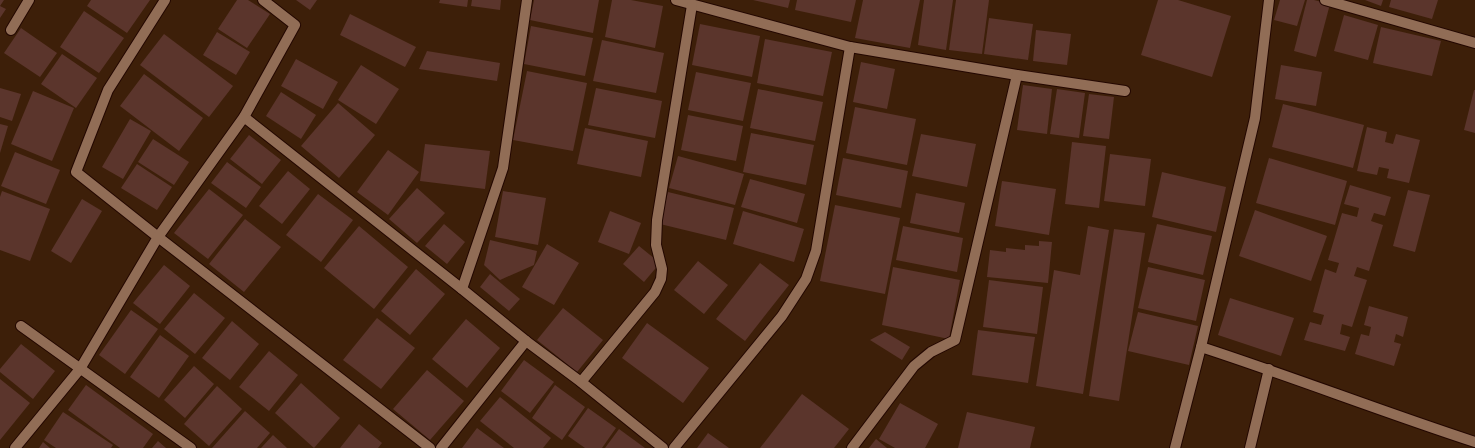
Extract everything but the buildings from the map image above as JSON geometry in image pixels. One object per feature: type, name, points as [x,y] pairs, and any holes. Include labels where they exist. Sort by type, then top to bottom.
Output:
[{"type":"street","points":[[11,30],[29,0]]},
{"type":"street","points":[[165,0],[108,90],[76,172],[430,448]]},
{"type":"street","points":[[15,448],[80,369],[158,237],[244,117],[295,25],[262,0]]},
{"type":"street","points":[[462,289],[502,168],[527,0]]},
{"type":"street","points":[[676,0],[850,47],[1017,75],[1125,91]]},
{"type":"street","points":[[1175,448],[1201,347],[1255,118],[1268,0]]},
{"type":"street","points":[[1325,0],[1475,43]]},
{"type":"street","points":[[581,382],[655,292],[661,279],[662,269],[656,245],[657,220],[692,5]]},
{"type":"street","points":[[674,448],[782,316],[806,279],[816,251],[850,47]]},
{"type":"street","points":[[852,448],[914,366],[931,352],[955,340],[1017,75]]},
{"type":"street","points":[[244,117],[663,448]]},
{"type":"street","points":[[21,326],[191,448]]},
{"type":"street","points":[[442,448],[526,341]]},
{"type":"street","points":[[1201,347],[1269,369],[1434,429],[1475,442]]},
{"type":"street","points":[[1250,448],[1269,369]]}]
